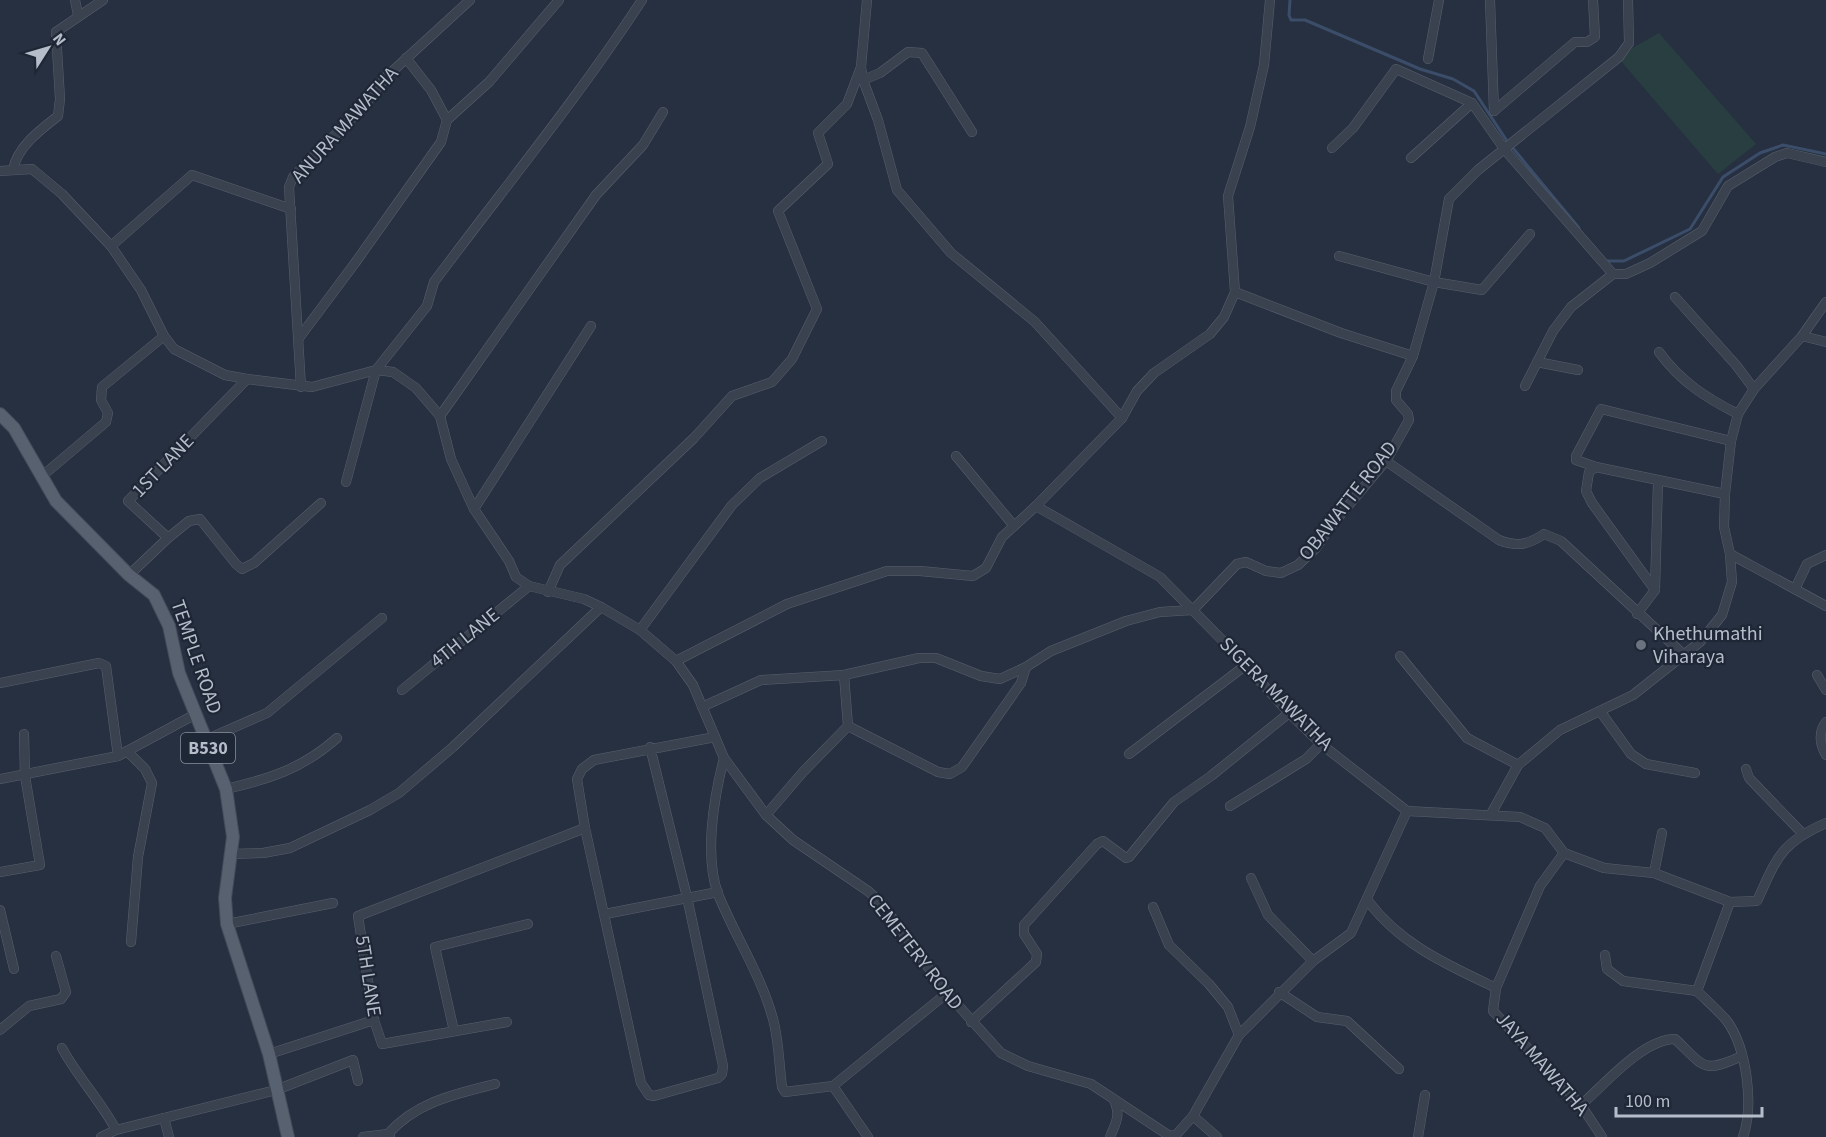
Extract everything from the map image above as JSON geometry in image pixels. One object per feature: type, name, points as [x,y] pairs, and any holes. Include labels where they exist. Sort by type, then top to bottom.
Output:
[{"type":"main road","name":"TEMPLE ROAD","points":[[0,414],[14,428],[56,501],[129,575],[154,595],[169,626],[180,673],[194,715],[226,789],[233,837],[225,898],[227,924],[269,1054],[288,1137]]},
{"type":"street","points":[[75,0],[78,15]]},
{"type":"street","points":[[14,170],[15,157],[38,131],[57,116],[60,99],[56,32],[103,0]]},
{"type":"street","points":[[299,338],[441,142],[447,120],[489,82],[559,0]]},
{"type":"street","points":[[346,482],[376,370],[427,306],[434,282],[538,142],[595,72],[642,0]]},
{"type":"street","points":[[867,0],[861,68],[897,190],[951,253],[1035,322],[1122,418]]},
{"type":"street","points":[[676,661],[787,604],[887,571],[920,571],[973,576],[986,568],[1002,537],[1036,506],[1122,418],[1137,391],[1154,373],[1210,334],[1224,317],[1235,292],[1228,196],[1250,127],[1264,65],[1270,0]]},
{"type":"street","points":[[1428,59],[1439,0]]},
{"type":"street","points":[[1491,0],[1494,111],[1575,42],[1587,42],[1595,37],[1593,0]]},
{"type":"street","points":[[1235,292],[1341,333],[1413,356],[1434,282],[1449,199],[1478,170],[1619,57],[1629,43],[1628,0]]},
{"type":"street","name":"ANURA MAWATHA","points":[[301,387],[289,187],[293,177],[364,106],[385,78],[465,2]]},
{"type":"street","points":[[863,80],[880,73],[908,52],[922,52],[972,132]]},
{"type":"street","points":[[406,58],[431,90],[447,120]]},
{"type":"street","points":[[548,592],[560,565],[694,438],[732,396],[772,382],[792,359],[817,309],[778,211],[828,164],[818,133],[847,104],[861,68]]},
{"type":"street","points":[[1332,148],[1353,128],[1396,69],[1472,103],[1613,274]]},
{"type":"street","points":[[1411,158],[1472,103]]},
{"type":"street","points":[[440,416],[596,195],[643,145],[663,112]]},
{"type":"street","points":[[1525,386],[1553,331],[1571,307],[1613,274],[1626,274],[1650,263],[1702,231],[1728,186],[1775,157],[1787,153],[1826,162]]},
{"type":"street","points":[[0,171],[32,169],[62,194],[111,246],[141,290],[164,336],[174,349],[225,375],[247,379],[312,387],[376,370],[393,372],[416,388],[440,416],[451,459],[474,509],[509,561],[516,577],[529,586]]},
{"type":"street","points":[[111,246],[192,175],[291,209]]},
{"type":"street","points":[[1339,256],[1434,282],[1482,290],[1530,234]]},
{"type":"street","points":[[1675,297],[1736,365],[1754,389]]},
{"type":"street","points":[[1491,814],[1518,765],[1560,730],[1633,695],[1700,642],[1722,615],[1732,582],[1730,554],[1724,527],[1725,494],[1731,441],[1738,414],[1754,389],[1802,336],[1826,302]]},
{"type":"street","points":[[474,509],[591,326]]},
{"type":"street","points":[[41,477],[106,422],[108,413],[101,400],[102,387],[164,336]]},
{"type":"street","points":[[1802,336],[1826,342]]},
{"type":"street","points":[[1659,352],[1674,373],[1707,398],[1738,414]]},
{"type":"street","name":"OBAWATTE ROAD","points":[[1193,610],[1237,564],[1246,562],[1266,571],[1281,573],[1298,565],[1316,548],[1331,526],[1386,461],[1409,420],[1408,414],[1396,400],[1396,390],[1413,356]]},
{"type":"street","points":[[1537,362],[1578,370]]},
{"type":"street","name":"1ST LANE","points":[[168,538],[128,501],[247,379]]},
{"type":"street","points":[[1725,494],[1596,467],[1576,460],[1576,456],[1600,409],[1731,441]]},
{"type":"street","points":[[640,630],[732,505],[760,478],[822,441]]},
{"type":"street","points":[[957,456],[1014,526]]},
{"type":"street","points":[[1386,461],[1499,540],[1515,546],[1533,542],[1544,534],[1561,541],[1637,614],[1684,655]]},
{"type":"street","points":[[1596,467],[1589,472],[1586,491],[1592,503],[1655,590]]},
{"type":"street","points":[[1637,614],[1655,590],[1658,481]]},
{"type":"street","points":[[129,575],[189,521],[200,519],[242,569],[254,563],[321,503]]},
{"type":"street","name":"SIGERA MAWATHA","points":[[1036,506],[1160,577],[1321,744],[1407,811]]},
{"type":"street","points":[[1730,554],[1826,606]]},
{"type":"street","points":[[1795,589],[1807,564],[1826,555]]},
{"type":"street","name":"CEMETERY ROAD","points":[[529,586],[584,599],[601,607],[640,630],[676,661],[693,685],[724,758],[766,815],[793,840],[868,891],[882,904],[947,993],[1001,1053],[1028,1066],[1091,1084],[1168,1135],[1175,1136],[1193,1116]]},
{"type":"street","name":"4TH LANE","points":[[402,690],[529,586]]},
{"type":"street","points":[[230,854],[263,853],[290,848],[370,810],[399,793],[453,747],[601,607]]},
{"type":"street","points":[[702,707],[761,680],[844,675],[919,658],[936,658],[981,676],[1000,679],[1026,668],[1051,651],[1126,621],[1160,612],[1193,610]]},
{"type":"street","points":[[205,740],[267,713],[382,618]]},
{"type":"street","points":[[1400,656],[1467,738],[1518,765]]},
{"type":"street","points":[[0,683],[99,663],[106,666],[118,756]]},
{"type":"street","points":[[1129,754],[1246,665]]},
{"type":"street","points":[[848,726],[938,772],[950,774],[962,767],[1021,683],[1026,668]]},
{"type":"street","points":[[766,815],[802,772],[848,726],[844,675]]},
{"type":"street","points":[[1817,675],[1826,690]]},
{"type":"street","points":[[1600,711],[1631,754],[1646,764],[1695,773]]},
{"type":"street","points":[[971,1022],[1036,962],[1037,954],[1024,934],[1024,925],[1097,844],[1103,842],[1129,858],[1174,802],[1211,776],[1289,713]]},
{"type":"street","points":[[0,779],[118,756],[194,715]]},
{"type":"street","points":[[1826,722],[1821,728],[1821,747],[1826,755]]},
{"type":"street","points":[[0,872],[40,865],[24,776],[24,734]]},
{"type":"street","points":[[650,747],[687,897],[723,1066],[722,1074],[718,1078],[654,1096],[649,1095],[641,1083],[585,828],[578,779],[582,769],[594,760],[650,747],[715,737]]},
{"type":"street","points":[[226,789],[275,777],[322,751],[337,738]]},
{"type":"street","points":[[1230,806],[1306,759],[1321,744]]},
{"type":"street","points":[[127,751],[145,769],[152,783],[138,857],[131,942]]},
{"type":"street","points":[[724,758],[714,795],[712,834],[717,892],[748,956],[773,1020],[782,1087],[785,1092],[833,1086],[947,993]]},
{"type":"street","points":[[1746,769],[1749,778],[1802,834]]},
{"type":"street","points":[[1217,1137],[1193,1116],[1239,1035],[1279,992],[1313,961],[1351,933],[1368,901],[1407,811],[1520,817],[1545,828],[1564,853],[1604,868],[1654,873],[1730,902],[1757,901],[1778,855],[1802,834],[1826,823]]},
{"type":"street","name":"5TH LANE","points":[[507,1022],[382,1044],[374,1020],[358,916],[585,828]]},
{"type":"street","points":[[1654,873],[1662,833]]},
{"type":"street","name":"JAYA MAWATHA","points":[[1564,853],[1539,886],[1496,988],[1494,1011],[1496,1017],[1581,1106],[1602,1137]]},
{"type":"street","points":[[1251,878],[1268,915],[1313,961]]},
{"type":"street","points":[[605,914],[717,892]]},
{"type":"street","name":"JAYA MAWATHA","points":[[1368,901],[1401,937],[1428,955],[1496,988]]},
{"type":"street","points":[[1697,992],[1730,902]]},
{"type":"street","points":[[227,924],[333,903]]},
{"type":"street","points":[[1153,907],[1168,945],[1209,984],[1228,1007],[1239,1035]]},
{"type":"street","points":[[0,910],[14,969]]},
{"type":"street","points":[[454,1031],[435,947],[528,924]]},
{"type":"street","points":[[1605,955],[1607,969],[1623,981],[1697,992],[1727,1022],[1742,1056],[1750,1106],[1743,1137]]},
{"type":"street","points":[[0,1030],[29,1006],[61,999],[66,992],[56,956]]},
{"type":"street","points":[[1279,992],[1317,1017],[1347,1021],[1399,1069]]},
{"type":"street","points":[[269,1054],[374,1020]]},
{"type":"street","points":[[1581,1106],[1649,1045],[1664,1039],[1675,1039],[1704,1067],[1717,1068],[1742,1056]]},
{"type":"street","points":[[62,1048],[73,1068],[106,1110],[116,1131]]},
{"type":"street","points":[[100,1137],[164,1118],[276,1090],[353,1060],[358,1081]]},
{"type":"street","points":[[363,1137],[389,1136],[402,1118],[423,1106],[450,1095],[495,1084]]},
{"type":"street","points":[[833,1086],[868,1137]]},
{"type":"street","points":[[1418,1137],[1425,1095]]},
{"type":"street","points":[[1110,1137],[1118,1121],[1119,1111],[1114,1100]]},
{"type":"street","points":[[164,1118],[169,1137]]},
{"type":"green space","points":[[1659,33],[1756,144],[1718,174],[1620,60],[1634,47]]},
{"type":"waterway","points":[[1290,0],[1291,20],[1305,20],[1420,69],[1453,79],[1474,91],[1507,141],[1579,228]]},
{"type":"waterway","points":[[1606,261],[1624,261],[1690,229],[1723,177],[1760,153],[1783,145],[1826,154]]},
{"type":"place","name":"Khethumathi Viharaya","points":[[1641,645]]}]
